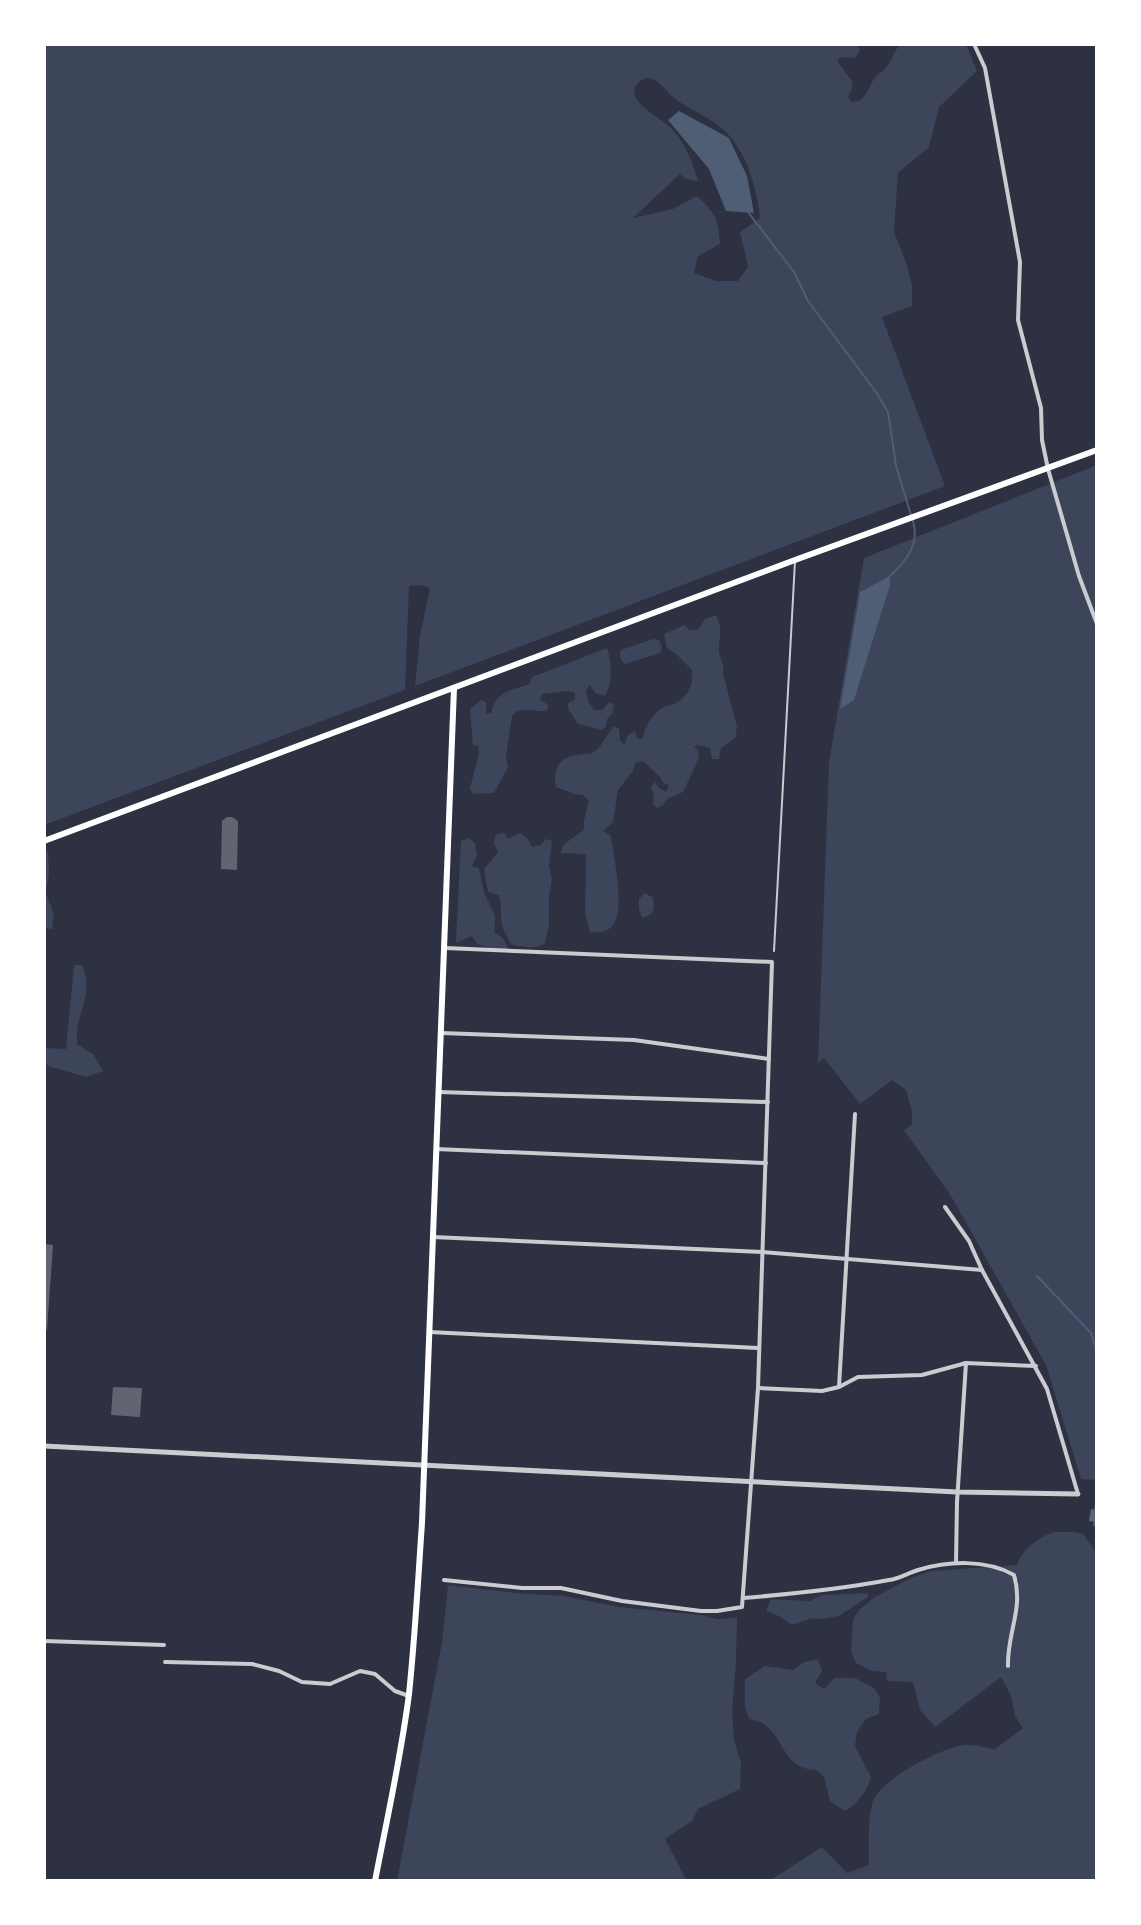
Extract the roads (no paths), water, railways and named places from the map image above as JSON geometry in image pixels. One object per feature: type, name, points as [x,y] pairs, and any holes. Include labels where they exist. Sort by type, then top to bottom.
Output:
[{"type":"main road","points":[[44,841],[1097,450]]},
{"type":"main road","points":[[375,1881],[409,1696],[416,1617],[454,688]]},
{"type":"street","points":[[974,44],[985,68],[1020,262],[1018,320],[1041,408],[1042,440],[1048,469],[1079,576],[1097,624]]},
{"type":"street","points":[[444,947],[772,962],[758,1388],[742,1607],[701,1611],[622,1601],[561,1588],[522,1588],[444,1580]]},
{"type":"street","points":[[441,1033],[634,1040],[769,1059]]},
{"type":"street","points":[[439,1092],[768,1102]]},
{"type":"street","points":[[839,1387],[855,1114]]},
{"type":"street","points":[[436,1149],[766,1163]]},
{"type":"street","points":[[44,1446],[957,1492],[1078,1494],[1047,1389],[969,1241],[945,1207]]},
{"type":"street","points":[[433,1237],[762,1252],[982,1270]]},
{"type":"street","points":[[429,1332],[759,1348]]},
{"type":"street","points":[[758,1388],[822,1391],[839,1387],[858,1377],[922,1375],[966,1363],[1036,1366]]},
{"type":"street","points":[[956,1563],[957,1492],[966,1363]]},
{"type":"street","points":[[743,1598],[893,1580],[918,1570],[956,1563],[1005,1570],[1014,1575],[1018,1606],[1010,1636],[1008,1666]]},
{"type":"street","points":[[44,1641],[164,1645]]},
{"type":"street","points":[[165,1662],[252,1664],[279,1671],[302,1682],[327,1684],[360,1671],[375,1674],[395,1691],[409,1696]]},
{"type":"lane","points":[[774,951],[795,560]]},
{"type":"waterway","points":[[748,212],[794,272],[808,301],[888,412],[896,466],[911,515]]},
{"type":"waterway","points":[[890,576],[913,545],[913,521]]},
{"type":"waterway","points":[[1037,1276],[1091,1333],[1097,1353]]}]
